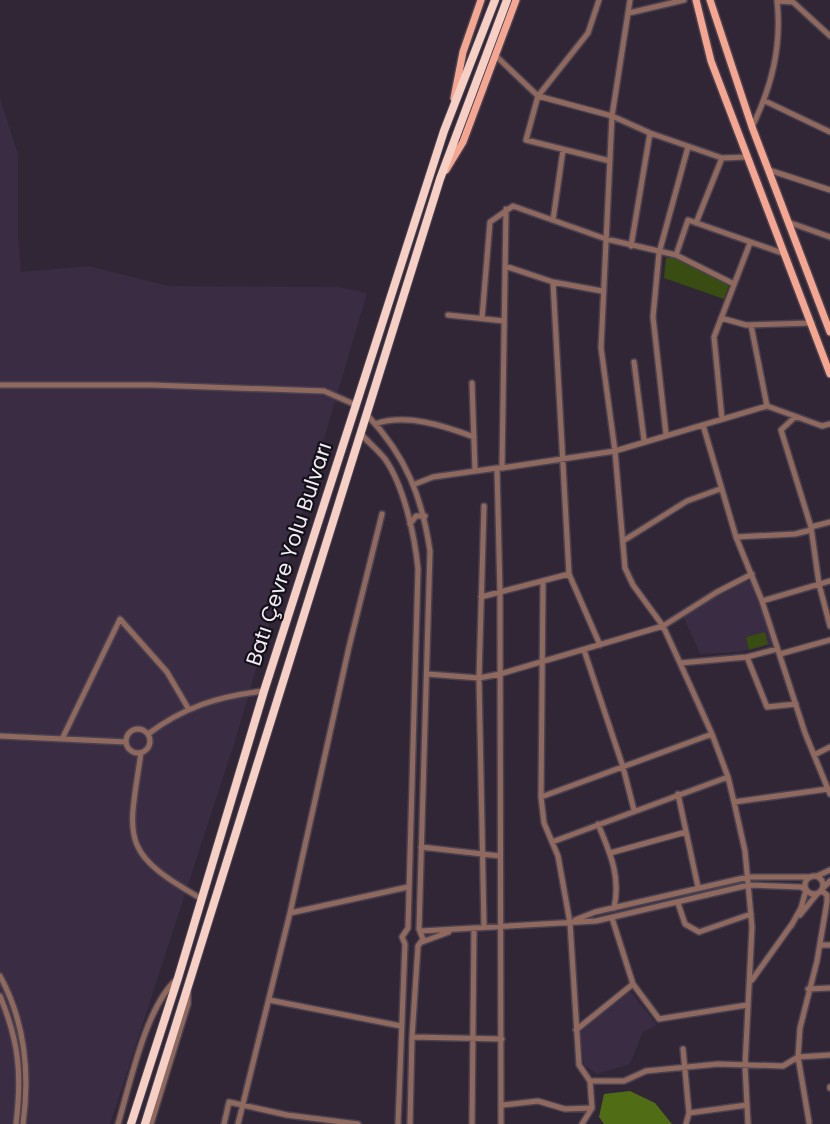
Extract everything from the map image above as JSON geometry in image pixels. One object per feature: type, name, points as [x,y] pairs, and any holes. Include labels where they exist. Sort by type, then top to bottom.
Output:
[{"type":"highway","name":"Batı Çevre Yolu Bulvarı","points":[[130,1124],[178,978],[264,691],[444,131],[495,0]]},
{"type":"highway","name":"Batı Çevre Yolu Bulvarı","points":[[145,1124],[368,416],[440,179],[507,0]]},
{"type":"main road","points":[[451,114],[463,52],[482,0]]},
{"type":"main road","points":[[440,179],[463,142],[516,0]]},
{"type":"main road","points":[[696,0],[711,61],[830,374]]},
{"type":"main road","points":[[711,0],[752,127],[830,332]]},
{"type":"street","points":[[599,0],[588,33],[538,96],[526,140],[610,161]]},
{"type":"street","points":[[630,0],[612,117],[601,348],[615,451],[625,568],[633,585],[663,626],[712,734],[728,777],[734,802],[748,877],[751,914],[751,982],[747,1005],[745,1066],[748,1124]]},
{"type":"street","points":[[629,14],[684,0]]},
{"type":"street","points":[[752,127],[765,101],[776,63],[777,0],[793,2],[830,36]]},
{"type":"street","points":[[496,56],[538,96],[612,117],[722,158],[747,157]]},
{"type":"street","points":[[765,101],[830,132]]},
{"type":"street","points":[[631,246],[650,133]]},
{"type":"street","points":[[666,434],[653,317],[660,253],[688,147]]},
{"type":"street","points":[[553,220],[563,150]]},
{"type":"street","points":[[696,223],[722,158]]},
{"type":"street","points":[[769,170],[830,190]]},
{"type":"street","points":[[482,318],[490,222],[513,206],[606,239],[676,255],[734,284]]},
{"type":"street","points":[[501,1124],[503,1105],[500,856],[500,468],[506,209]]},
{"type":"street","points":[[676,255],[688,220],[785,254]]},
{"type":"street","points":[[788,222],[830,237]]},
{"type":"street","points":[[722,419],[714,337],[750,243]]},
{"type":"street","points":[[505,266],[553,282],[602,291]]},
{"type":"street","points":[[553,282],[569,574],[600,645]]},
{"type":"street","points":[[448,315],[504,321]]},
{"type":"street","points":[[721,318],[751,325],[812,323]]},
{"type":"street","points":[[751,325],[767,406]]},
{"type":"street","points":[[634,362],[644,440]]},
{"type":"street","points":[[472,383],[476,470]]},
{"type":"street","points":[[0,385],[152,385],[324,391],[356,405]]},
{"type":"street","points":[[415,484],[433,477],[615,451],[644,440],[767,406],[822,426],[830,424]]},
{"type":"street","points":[[368,416],[385,434],[415,484],[425,516],[430,551],[420,944],[412,1037],[410,1124]]},
{"type":"street","points":[[795,417],[781,430],[811,529],[819,584],[830,626]]},
{"type":"street","points":[[375,424],[391,418],[449,428],[474,438]]},
{"type":"street","points":[[703,425],[736,537],[762,601],[796,704],[829,791],[734,802]]},
{"type":"street","points":[[362,435],[385,459],[410,524],[415,542],[418,592],[408,928],[402,937],[405,944],[398,1124]]},
{"type":"street","points":[[623,541],[687,501],[720,489]]},
{"type":"street","points":[[484,506],[479,678],[484,927]]},
{"type":"street","points":[[238,1124],[290,913],[349,646],[382,514]]},
{"type":"street","points":[[410,524],[416,516],[425,516]]},
{"type":"street","points":[[736,537],[795,534],[830,522]]},
{"type":"street","points":[[481,597],[569,574]]},
{"type":"street","points":[[427,674],[479,678],[541,664],[663,626],[717,592],[752,574]]},
{"type":"street","points":[[762,601],[830,581]]},
{"type":"street","points":[[543,582],[541,797],[544,823],[558,856],[570,922],[579,1065],[590,1081],[592,1108],[586,1123]]},
{"type":"street","points":[[63,737],[120,619],[167,672],[188,708]]},
{"type":"street","points":[[680,663],[747,657],[830,640]]},
{"type":"street","points":[[584,650],[623,767],[634,810]]},
{"type":"street","points":[[747,657],[767,707],[796,704]]},
{"type":"street","points":[[148,734],[188,708],[215,699],[264,691]]},
{"type":"street","points":[[141,753],[129,749],[126,742],[128,734],[134,729],[142,729],[148,734],[149,745],[141,753],[130,816],[134,840],[146,861],[174,883],[202,899]]},
{"type":"street","points":[[541,797],[712,734]]},
{"type":"street","points":[[0,736],[63,737],[126,742]]},
{"type":"street","points":[[814,755],[830,747]]},
{"type":"street","points":[[552,842],[728,777]]},
{"type":"street","points":[[678,794],[698,887]]},
{"type":"street","points":[[598,824],[610,853],[618,888],[614,908]]},
{"type":"street","points":[[610,853],[686,832]]},
{"type":"street","points":[[421,847],[500,856]]},
{"type":"street","points":[[791,926],[801,908],[806,890],[805,884],[830,870]]},
{"type":"street","points":[[570,922],[614,908],[748,877],[814,877],[821,880],[821,891]]},
{"type":"street","points":[[751,982],[791,926],[830,881]]},
{"type":"street","points":[[408,928],[454,930],[612,918],[749,885],[801,886],[806,890],[821,891],[826,895],[827,902],[820,945],[800,1028],[798,1057],[809,1122]]},
{"type":"street","points":[[290,913],[408,887]]},
{"type":"street","points":[[678,903],[685,924],[699,932],[751,914]]},
{"type":"street","points":[[612,918],[633,984],[659,1018],[747,1005]]},
{"type":"street","points":[[472,1124],[474,928]]},
{"type":"street","points":[[405,944],[412,948],[454,930]]},
{"type":"street","points":[[820,945],[830,945]]},
{"type":"street","points":[[0,976],[16,1017],[26,1060],[27,1095],[23,1124]]},
{"type":"street","points":[[118,1124],[150,1021],[164,990],[178,978]]},
{"type":"street","points":[[576,1029],[633,984]]},
{"type":"street","points":[[808,989],[830,987]]},
{"type":"street","points":[[152,1124],[188,1004],[188,990]]},
{"type":"street","points":[[0,996],[15,1034],[19,1062],[20,1089],[16,1124]]},
{"type":"street","points":[[269,1000],[401,1026]]},
{"type":"street","points":[[412,1037],[502,1039]]},
{"type":"street","points":[[683,1049],[689,1113],[686,1124]]},
{"type":"street","points":[[590,1081],[624,1081],[646,1071],[783,1066],[798,1057],[830,1055]]},
{"type":"street","points":[[503,1105],[538,1101],[565,1109],[592,1108]]},
{"type":"street","points":[[224,1124],[229,1102],[287,1115],[358,1124]]},
{"type":"street","points":[[689,1113],[747,1105]]},
{"type":"street","points":[[286,1124],[287,1115]]},
{"type":"shaded area","points":[[0,98],[18,154],[18,235],[21,272],[88,266],[168,286],[338,287],[367,293],[235,741],[110,1124],[0,1124]]},
{"type":"shaded area","points":[[746,581],[751,582],[773,641],[771,645],[737,652],[700,654],[683,616],[717,593]]},
{"type":"shaded area","points":[[630,991],[657,1025],[643,1032],[630,1064],[597,1074],[584,1065],[580,1031]]},
{"type":"green space","points":[[674,257],[729,285],[724,299],[664,278],[666,258]]},
{"type":"green space","points":[[765,632],[768,644],[749,650],[746,637]]},
{"type":"green space","points":[[630,1091],[655,1103],[672,1124],[604,1124],[599,1117],[604,1094]]}]
